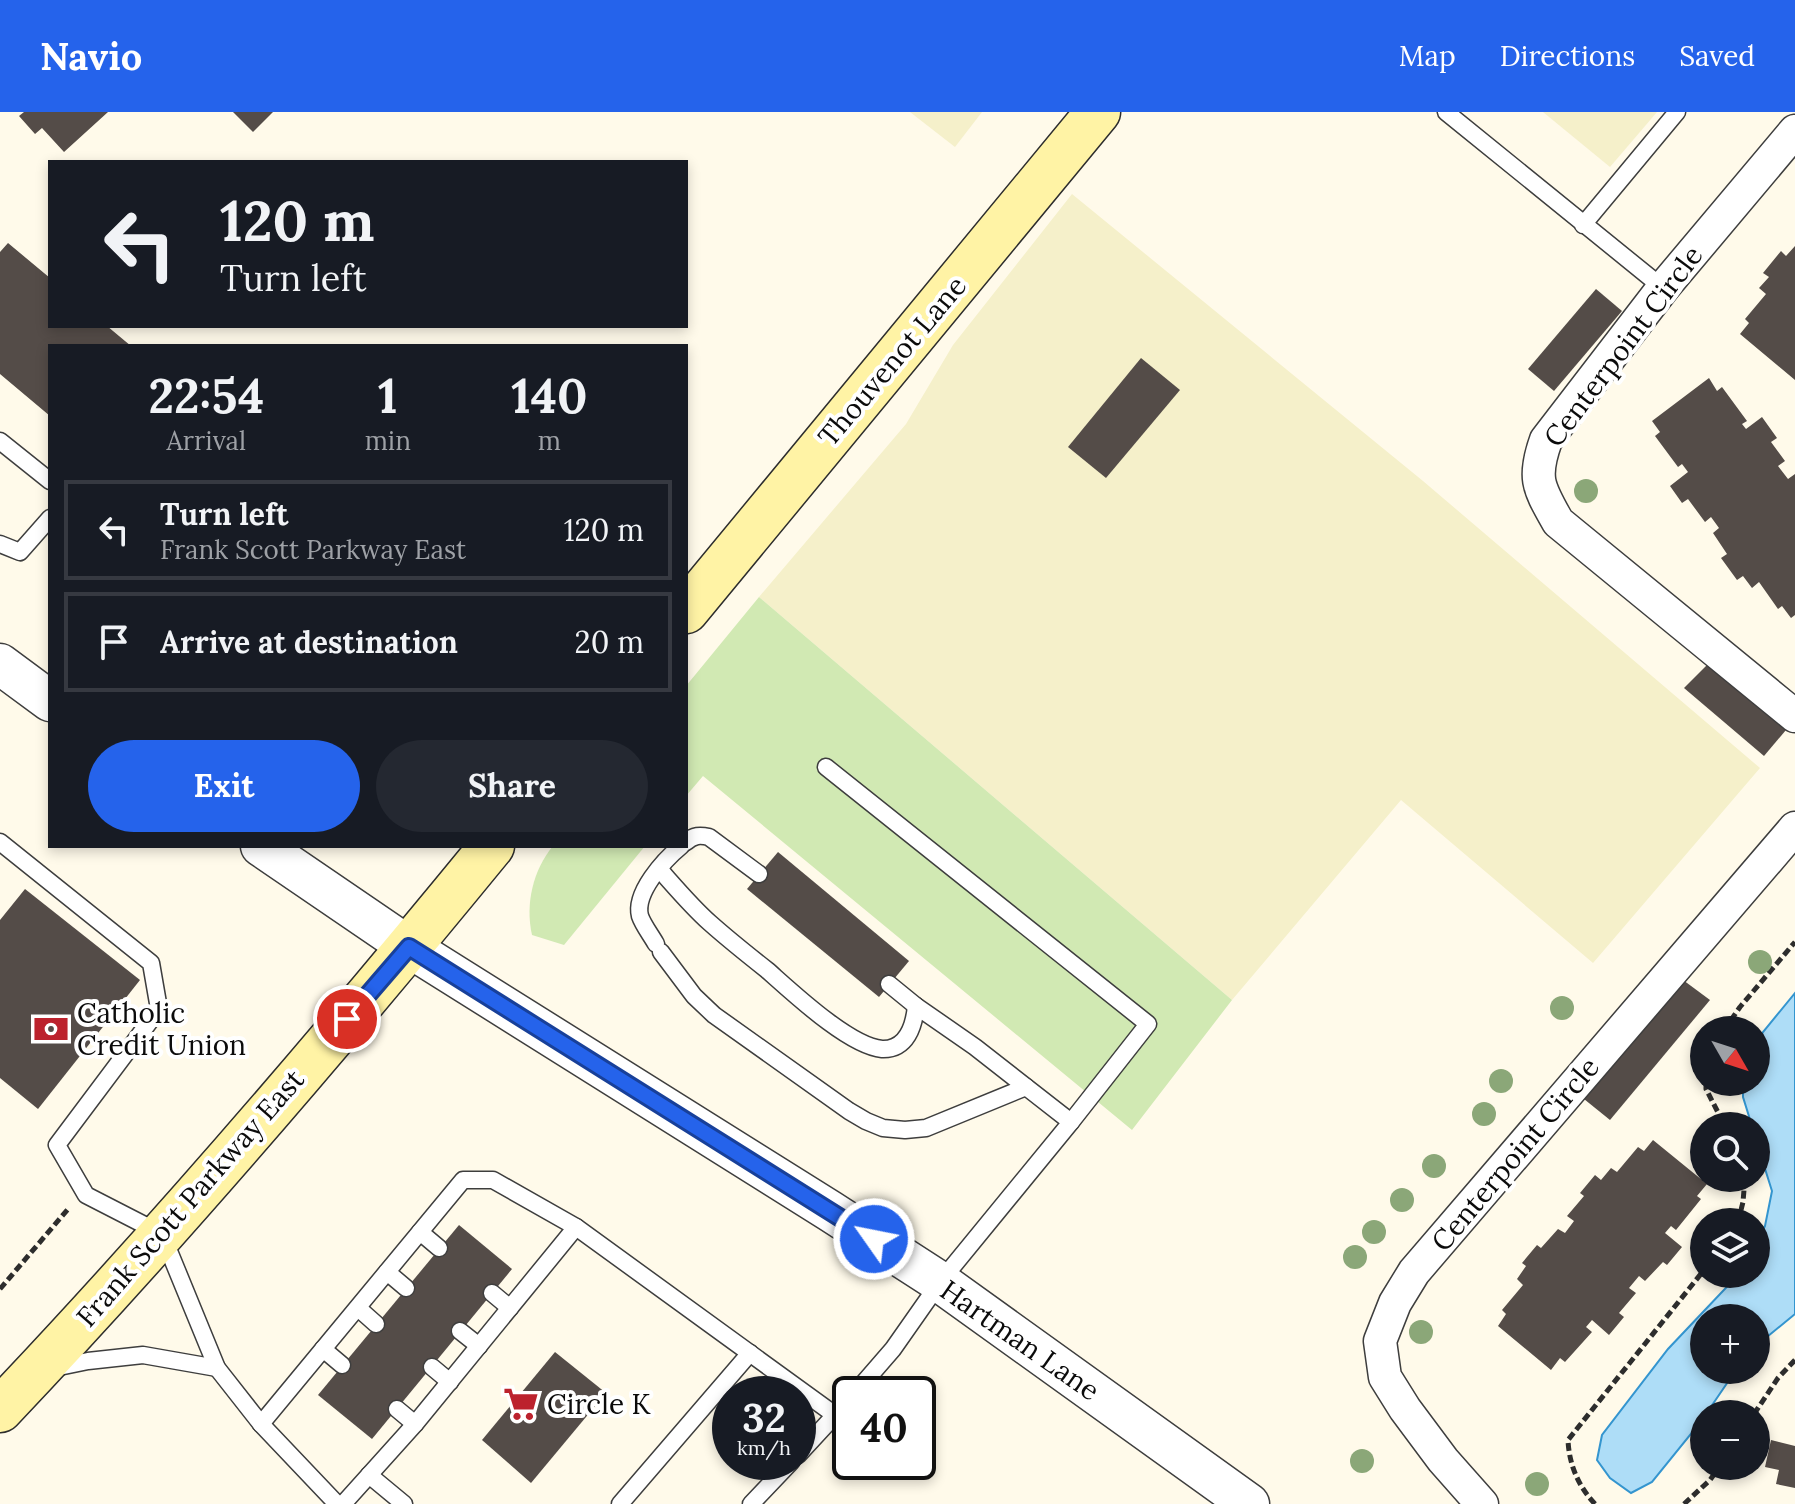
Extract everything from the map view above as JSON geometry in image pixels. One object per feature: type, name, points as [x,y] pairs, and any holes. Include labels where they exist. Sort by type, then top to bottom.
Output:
[{"type":"main road","name":"Thouvenot Lane","points":[[688,609],[1098,112]]},
{"type":"main road","points":[[409,947],[490,848]]},
{"type":"main road","name":"Frank Scott Parkway East","points":[[0,1410],[162,1234],[409,947]]},
{"type":"street","name":"Centerpoint Circle","points":[[1795,131],[1663,288],[1546,440],[1537,463],[1540,491],[1558,522],[1795,716]]},
{"type":"street","points":[[0,664],[48,700]]},
{"type":"street","name":"Centerpoint Circle","points":[[1482,1504],[1443,1460],[1385,1377],[1380,1341],[1395,1303],[1424,1260],[1795,828]]},
{"type":"street","name":"Hartman Lane","points":[[264,848],[409,947],[940,1282],[1249,1504]]},
{"type":"lane","points":[[1446,112],[1663,288]]},
{"type":"lane","points":[[1583,225],[1677,112]]},
{"type":"lane","points":[[0,441],[48,479]]},
{"type":"lane","points":[[0,544],[20,552],[48,520]]},
{"type":"lane","points":[[826,767],[1148,1024],[940,1282],[893,1349],[870,1376]]},
{"type":"lane","points":[[688,840],[699,835],[709,837],[759,874]]},
{"type":"lane","points":[[0,842],[151,963],[159,1009],[57,1145],[86,1195],[162,1234],[217,1368],[261,1424],[340,1504],[415,1424],[576,1227]]},
{"type":"lane","points":[[679,848],[643,892],[639,903],[641,918],[659,948],[694,996],[714,1015],[849,1111],[883,1128],[926,1128],[1026,1087]]},
{"type":"lane","points":[[660,870],[709,922],[842,1031],[872,1046],[893,1048],[910,1033],[916,1006]]},
{"type":"lane","points":[[889,984],[1071,1122]]},
{"type":"lane","points":[[261,1424],[463,1180],[493,1180],[576,1227],[832,1413]]},
{"type":"lane","points":[[420,1232],[439,1248]]},
{"type":"lane","points":[[387,1272],[406,1288]]},
{"type":"lane","points":[[492,1293],[510,1308]]},
{"type":"lane","points":[[358,1308],[376,1324]]},
{"type":"lane","points":[[460,1331],[479,1346]]},
{"type":"lane","points":[[323,1349],[342,1365]]},
{"type":"lane","points":[[620,1504],[750,1353]]},
{"type":"lane","points":[[37,1371],[143,1355],[217,1368]]},
{"type":"lane","points":[[432,1367],[450,1382]]},
{"type":"lane","points":[[397,1409],[415,1424]]},
{"type":"lane","points":[[816,1436],[832,1418]]},
{"type":"lane","points":[[369,1475],[404,1504]]},
{"type":"lane","points":[[751,1504],[774,1480]]},
{"type":"path","points":[[1734,1016],[1795,942]]},
{"type":"path","points":[[0,1289],[68,1208]]},
{"type":"path","points":[[1595,1504],[1576,1477],[1569,1458],[1568,1440],[1690,1288]]},
{"type":"path","points":[[1763,1400],[1795,1360]]},
{"type":"path","points":[[1684,1504],[1710,1480]]},
{"type":"shaded area","points":[[910,112],[982,112],[955,147]]},
{"type":"shaded area","points":[[1543,112],[1657,112],[1610,167]]},
{"type":"shaded area","points":[[1072,194],[1423,481],[1760,768],[1593,963],[1401,800],[1232,1000],[759,597],[906,424],[953,345]]},
{"type":"green space","points":[[759,597],[1232,1000],[1132,1130],[703,776],[688,794],[688,684]]},
{"type":"green space","points":[[551,848],[643,848],[564,945],[532,935],[532,888]]},
{"type":"water","points":[[1795,993],[1795,1314],[1770,1335],[1770,1304],[1711,1304],[1726,1288],[1770,1288],[1770,1112],[1748,1112],[1743,1096],[1770,1096],[1770,1023]]},
{"type":"water","points":[[1690,1326],[1690,1384],[1726,1384],[1716,1400],[1690,1400],[1690,1435],[1652,1482],[1631,1493],[1610,1478],[1597,1460],[1602,1435],[1668,1349]]},
{"type":"building","points":[[24,112],[108,112],[64,152],[42,128],[35,134],[19,116]]},
{"type":"building","points":[[233,112],[273,112],[253,132]]},
{"type":"building","points":[[8,243],[48,276],[48,328],[109,328],[129,344],[48,344],[48,414],[0,374],[0,252]]},
{"type":"building","points":[[1795,246],[1795,380],[1740,334],[1749,323],[1745,319],[1766,294],[1759,288],[1769,277],[1763,273],[1781,251],[1786,256]]},
{"type":"building","points":[[1596,289],[1622,311],[1554,391],[1528,369]]},
{"type":"building","points":[[1141,358],[1180,390],[1106,478],[1068,447]]},
{"type":"building","points":[[1709,378],[1717,391],[1722,387],[1747,421],[1742,424],[1746,429],[1762,417],[1777,438],[1771,442],[1785,461],[1778,466],[1788,479],[1795,474],[1795,615],[1791,618],[1782,606],[1778,609],[1759,582],[1752,588],[1743,576],[1737,580],[1721,558],[1727,554],[1713,533],[1719,528],[1711,517],[1705,522],[1688,499],[1682,503],[1670,486],[1688,472],[1682,464],[1678,467],[1655,436],[1660,432],[1652,421]]},
{"type":"building","points":[[1708,664],[1786,730],[1764,756],[1684,688]]},
{"type":"building","points":[[778,852],[909,961],[879,997],[747,889]]},
{"type":"building","name":"Catholic Credit Union","points":[[25,889],[140,980],[38,1109],[0,1078],[0,920]]},
{"type":"building","points":[[1683,980],[1710,1000],[1697,1016],[1690,1016],[1690,1024],[1610,1120],[1584,1099]]},
{"type":"building","points":[[1653,1140],[1690,1170],[1690,1192],[1700,1192],[1697,1196],[1701,1199],[1690,1208],[1690,1213],[1676,1230],[1671,1226],[1665,1233],[1682,1247],[1667,1265],[1663,1262],[1645,1281],[1639,1276],[1629,1288],[1636,1293],[1619,1313],[1624,1317],[1609,1335],[1592,1320],[1586,1327],[1592,1332],[1565,1362],[1560,1358],[1551,1370],[1498,1326],[1506,1314],[1502,1310],[1523,1285],[1517,1279],[1526,1266],[1522,1263],[1537,1245],[1541,1248],[1558,1229],[1565,1233],[1574,1221],[1567,1216],[1584,1196],[1580,1193],[1595,1175],[1601,1180],[1611,1168],[1617,1172],[1638,1147],[1644,1151]]},
{"type":"building","points":[[459,1225],[512,1269],[372,1439],[318,1395]]},
{"type":"building","points":[[555,1352],[606,1393],[531,1483],[482,1440]]},
{"type":"building","points":[[1771,1440],[1795,1446],[1795,1488],[1776,1484],[1779,1470],[1770,1468]]},
{"type":"place","name":"Catholic Credit Union","points":[[51,1029]]},
{"type":"place","name":"Circle K","points":[[521,1404]]},
{"type":"route","points":[[347,1019],[409,947],[874,1239]]}]
